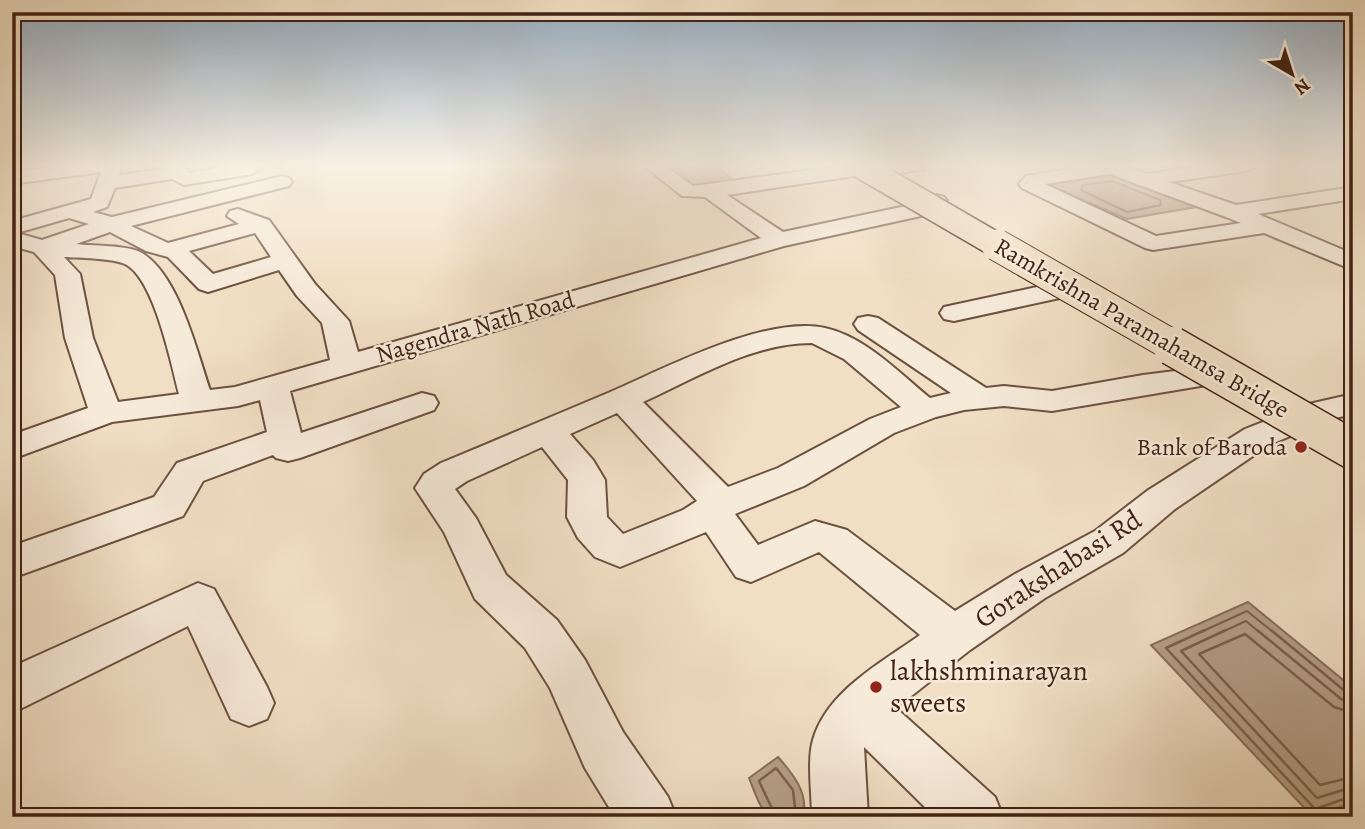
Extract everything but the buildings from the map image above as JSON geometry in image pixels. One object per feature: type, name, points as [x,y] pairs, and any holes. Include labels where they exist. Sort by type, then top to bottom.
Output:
[{"type":"main road","name":"Ramkrishna Paramahamsa Bridge","points":[[926,204],[1353,450]]},
{"type":"street","points":[[12,228],[98,204]]},
{"type":"street","points":[[42,247],[178,204]]},
{"type":"street","points":[[726,204],[779,240]]},
{"type":"street","name":"Nagendra Nath Road","points":[[12,448],[106,413],[238,396],[779,240],[922,209],[932,204]]},
{"type":"street","points":[[1070,204],[1153,243],[1266,226]]},
{"type":"street","points":[[1210,204],[1346,254]]},
{"type":"street","points":[[1234,212],[1286,204]]},
{"type":"street","points":[[71,212],[111,224],[181,255],[208,284],[285,260]]},
{"type":"street","points":[[167,250],[249,220],[335,321],[346,364]]},
{"type":"street","points":[[12,239],[42,247],[131,257],[147,270],[168,305],[197,400]]},
{"type":"street","points":[[42,247],[67,274],[79,338],[106,413]]},
{"type":"street","points":[[954,313],[1060,290]]},
{"type":"street","points":[[868,324],[979,398]]},
{"type":"street","points":[[648,817],[604,750],[562,665],[541,634],[490,587],[462,528],[434,488],[437,483],[454,472],[731,351],[761,341],[814,333],[856,353],[924,410]]},
{"type":"street","points":[[548,433],[586,476],[589,495],[586,516],[597,535],[620,552],[697,520],[718,506],[791,477],[882,426],[924,410],[979,398],[1004,396],[1052,401],[1143,384],[1207,376]]},
{"type":"street","points":[[273,387],[288,450],[422,402]]},
{"type":"street","points":[[623,400],[713,493],[718,506],[715,516],[719,525],[751,566],[816,536],[833,541],[954,636]]},
{"type":"street","name":"Gorakshabasi Rd","points":[[840,817],[838,742],[846,726],[861,709],[954,636],[1030,586],[1109,542],[1161,500],[1257,437],[1304,417],[1353,404]]},
{"type":"street","points":[[12,562],[169,506],[190,472],[285,438]]},
{"type":"street","points":[[12,691],[198,601],[249,703]]},
{"type":"street","points":[[861,709],[975,817]]},
{"type":"water","points":[[1091,204],[1188,204],[1196,207],[1127,219]]},
{"type":"water","points":[[1248,602],[1353,688],[1353,802],[1313,817],[1151,645]]},
{"type":"water","points":[[778,757],[802,792],[803,817],[771,815],[758,800],[749,778]]},
{"type":"place","name":"Bank of Baroda","points":[[1301,447]]},
{"type":"place","name":"lakhshminarayan sweets","points":[[876,687]]}]
